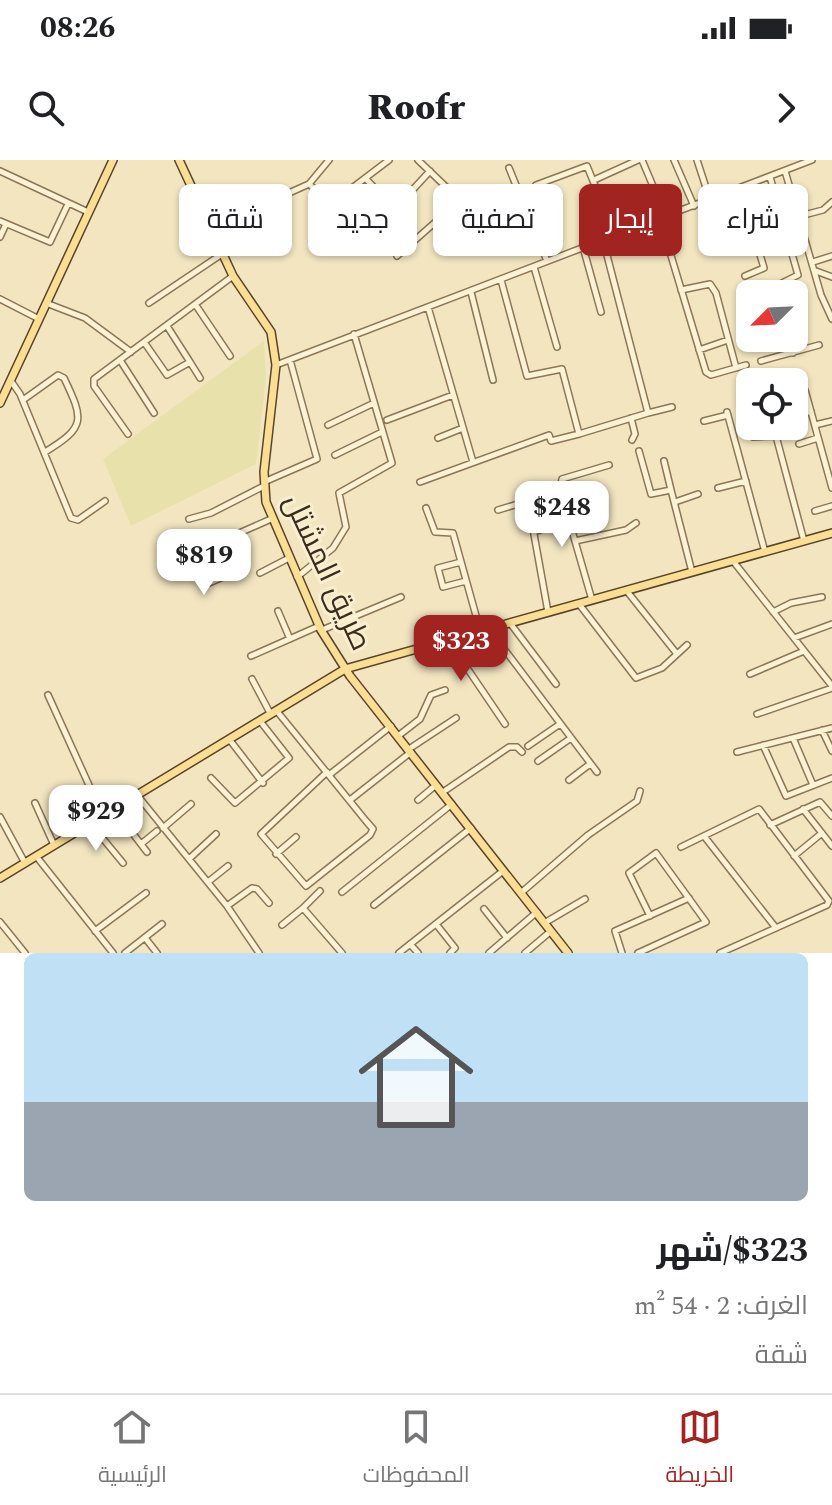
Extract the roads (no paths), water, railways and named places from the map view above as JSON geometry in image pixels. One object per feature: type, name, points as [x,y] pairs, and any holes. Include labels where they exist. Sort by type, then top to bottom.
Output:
[{"type":"main road","points":[[0,403],[113,160]]},
{"type":"main road","name":"طريق المشتل","points":[[179,160],[190,184]]},
{"type":"main road","name":"طريق المشتل","points":[[223,256],[233,276],[268,325],[276,365],[264,484],[271,519],[320,628],[345,669],[568,953]]},
{"type":"main road","points":[[0,878],[345,669],[832,533]]},
{"type":"street","points":[[309,184],[329,160]]},
{"type":"street","points":[[359,184],[389,160]]},
{"type":"street","points":[[418,160],[443,184]]},
{"type":"street","points":[[594,180],[640,160],[650,184]]},
{"type":"street","points":[[674,160],[694,206]]},
{"type":"street","points":[[697,160],[705,184]]},
{"type":"street","points":[[751,184],[812,160]]},
{"type":"street","points":[[539,184],[584,166],[596,184]]},
{"type":"street","points":[[509,168],[516,184]]},
{"type":"street","points":[[0,171],[88,212]]},
{"type":"street","points":[[417,185],[430,171]]},
{"type":"street","points":[[785,171],[789,184]]},
{"type":"street","points":[[770,177],[798,275],[788,280]]},
{"type":"street","points":[[366,179],[371,184]]},
{"type":"street","points":[[808,214],[823,210],[832,202]]},
{"type":"street","points":[[0,237],[3,223],[50,242],[68,204]]},
{"type":"street","points":[[682,211],[698,204]]},
{"type":"street","points":[[417,238],[433,224]]},
{"type":"street","points":[[808,244],[832,319]]},
{"type":"street","points":[[276,365],[579,249]]},
{"type":"street","points":[[149,303],[219,256]]},
{"type":"street","points":[[545,256],[547,261]]},
{"type":"street","points":[[585,256],[601,312]]},
{"type":"street","points":[[607,256],[648,413]]},
{"type":"street","points":[[672,256],[708,374],[746,365]]},
{"type":"street","points":[[745,276],[764,268],[760,256]]},
{"type":"street","points":[[813,262],[832,256]]},
{"type":"street","points":[[534,267],[557,347]]},
{"type":"street","points":[[815,270],[832,277]]},
{"type":"street","points":[[128,434],[94,386],[94,379],[233,276]]},
{"type":"street","points":[[501,280],[527,376],[562,369],[579,434]]},
{"type":"street","points":[[681,290],[710,284],[736,368]]},
{"type":"street","points":[[471,292],[493,380]]},
{"type":"street","points":[[0,299],[39,319]]},
{"type":"street","points":[[46,303],[85,318],[131,352]]},
{"type":"street","points":[[195,304],[230,356]]},
{"type":"street","points":[[428,307],[473,462]]},
{"type":"street","points":[[167,325],[200,378]]},
{"type":"street","points":[[297,577],[339,540],[346,527],[339,493],[391,465],[354,334]]},
{"type":"street","points":[[699,350],[728,340]]},
{"type":"street","points":[[144,342],[167,375],[190,362]]},
{"type":"street","points":[[761,361],[819,345]]},
{"type":"street","points":[[120,360],[154,413]]},
{"type":"street","points":[[189,519],[211,513],[317,459],[290,360]]},
{"type":"street","points":[[23,400],[58,375],[64,378],[78,407],[78,428],[45,452]]},
{"type":"street","points":[[11,381],[23,400],[71,518],[78,520],[105,501]]},
{"type":"street","points":[[387,420],[453,395]]},
{"type":"street","points":[[808,401],[832,488]]},
{"type":"street","points":[[328,425],[374,403]]},
{"type":"street","points":[[420,482],[549,435],[551,441],[672,407]]},
{"type":"street","points":[[704,421],[727,414],[765,552]]},
{"type":"street","points":[[631,418],[635,434],[632,440]]},
{"type":"street","points":[[815,425],[832,421]]},
{"type":"street","points":[[438,438],[463,428]]},
{"type":"street","points":[[335,455],[382,432]]},
{"type":"street","points":[[799,444],[818,438]]},
{"type":"street","points":[[777,440],[804,541]]},
{"type":"street","points":[[639,451],[651,494],[671,490]]},
{"type":"street","points":[[664,461],[692,572]]},
{"type":"street","points":[[592,600],[560,489],[562,479],[609,465]]},
{"type":"street","points":[[718,488],[746,481]]},
{"type":"street","points":[[498,510],[560,489]]},
{"type":"street","points":[[675,502],[698,494]]},
{"type":"street","points":[[528,501],[548,612]]},
{"type":"street","points":[[815,511],[832,506]]},
{"type":"street","points":[[426,508],[435,532],[453,533],[484,629],[597,772]]},
{"type":"street","points":[[228,557],[204,570],[211,584],[232,573],[228,538],[271,519]]},
{"type":"street","points":[[534,532],[569,520]]},
{"type":"street","points":[[575,541],[626,530],[636,523]]},
{"type":"street","points":[[260,573],[289,558]]},
{"type":"street","points":[[732,560],[832,687],[757,714]]},
{"type":"street","points":[[461,562],[437,570],[440,584],[443,587],[466,581]]},
{"type":"street","points":[[626,590],[677,654]]},
{"type":"street","points":[[251,656],[401,597]]},
{"type":"street","points":[[773,612],[791,603],[822,597]]},
{"type":"street","points":[[579,604],[635,677],[662,668],[687,645]]},
{"type":"street","points":[[278,611],[290,639]]},
{"type":"street","points":[[510,622],[556,684]]},
{"type":"street","points":[[794,638],[832,624]]},
{"type":"street","points":[[447,639],[505,724]]},
{"type":"street","points":[[750,674],[804,651]]},
{"type":"street","points":[[252,679],[273,712],[328,773],[372,827],[372,833],[307,886],[303,885],[262,837],[262,832],[328,773],[391,726]]},
{"type":"street","points":[[398,736],[420,719],[431,695],[445,690]]},
{"type":"street","points":[[48,695],[103,816]]},
{"type":"street","points":[[350,800],[456,718]]},
{"type":"street","points":[[211,778],[235,803],[263,783],[290,756],[259,720]]},
{"type":"street","points":[[528,746],[560,724]]},
{"type":"street","points":[[737,752],[832,728]]},
{"type":"street","points":[[822,730],[832,751]]},
{"type":"street","points":[[228,738],[263,783]]},
{"type":"street","points":[[538,761],[571,738]]},
{"type":"street","points":[[793,738],[813,785]]},
{"type":"street","points":[[763,745],[786,796],[832,778]]},
{"type":"street","points":[[443,792],[509,747],[517,747],[522,752]]},
{"type":"street","points":[[569,780],[590,764]]},
{"type":"street","points":[[418,800],[437,784]]},
{"type":"street","points":[[522,892],[588,835],[637,801],[640,791]]},
{"type":"street","points":[[137,795],[160,830],[189,859],[227,906],[259,953]]},
{"type":"street","points":[[770,825],[820,802],[832,816]]},
{"type":"street","points":[[35,803],[54,845]]},
{"type":"street","points":[[141,844],[191,804]]},
{"type":"street","points":[[342,892],[452,804]]},
{"type":"street","points":[[114,809],[147,852]]},
{"type":"street","points":[[681,847],[759,809],[829,901],[720,953]]},
{"type":"street","points":[[803,809],[832,846]]},
{"type":"street","points":[[0,817],[25,863]]},
{"type":"street","points":[[90,823],[123,863]]},
{"type":"street","points":[[374,905],[471,828]]},
{"type":"street","points":[[794,856],[822,833]]},
{"type":"street","points":[[189,859],[216,834]]},
{"type":"street","points":[[704,836],[776,928]]},
{"type":"street","points":[[276,854],[296,837]]},
{"type":"street","points":[[638,953],[705,923],[656,853],[629,873],[650,916]]},
{"type":"street","points":[[36,856],[113,953]]},
{"type":"street","points":[[208,882],[228,866]]},
{"type":"street","points":[[399,953],[504,870]]},
{"type":"street","points":[[227,906],[252,888],[269,903]]},
{"type":"street","points":[[282,925],[320,891]]},
{"type":"street","points":[[95,931],[146,893]]},
{"type":"street","points":[[622,953],[614,932],[689,898]]},
{"type":"street","points":[[546,922],[585,899]]},
{"type":"street","points":[[303,908],[342,953]]},
{"type":"street","points":[[484,909],[507,938]]},
{"type":"street","points":[[489,953],[537,912]]},
{"type":"street","points":[[0,922],[25,953]]},
{"type":"street","points":[[125,953],[162,924]]},
{"type":"street","points":[[436,924],[455,948],[450,953]]},
{"type":"street","points":[[525,953],[551,931]]},
{"type":"street","points":[[146,939],[157,953]]},
{"type":"street","points":[[410,944],[418,953]]},
{"type":"street","points":[[99,953],[108,947]]}]
